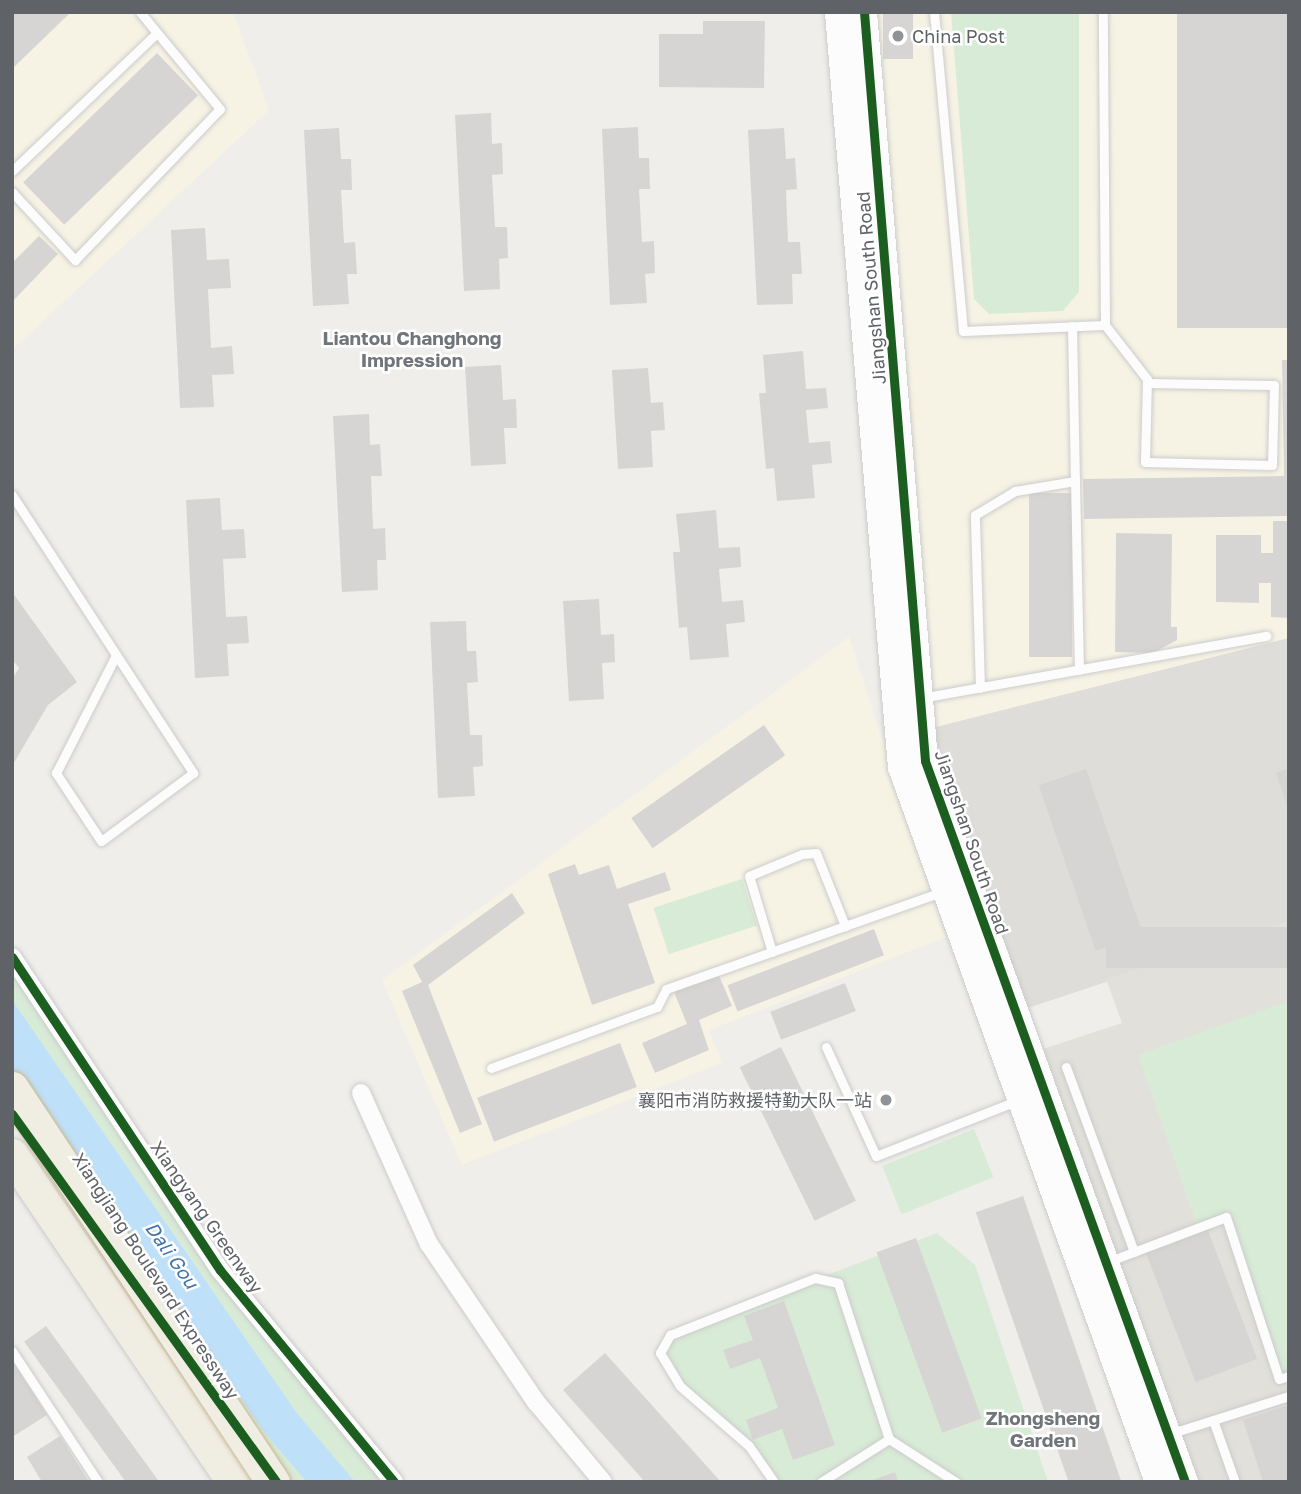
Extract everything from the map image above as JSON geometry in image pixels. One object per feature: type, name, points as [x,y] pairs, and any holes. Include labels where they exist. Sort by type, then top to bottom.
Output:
[{"type":"highway","name":"Xiangjiang Boulevard Expressway","points":[[12,1088],[274,1482]]},
{"type":"highway","points":[[12,1155],[233,1482]]},
{"type":"street","name":"Jiangshan South Road","points":[[838,12],[901,767],[1158,1482]]},
{"type":"street","name":"Jiangshan South Road","points":[[864,12],[925,761],[1185,1482]]},
{"type":"street","name":"Xiangyang Greenway","points":[[12,957],[220,1270],[394,1482]]},
{"type":"street","points":[[361,1093],[429,1244],[536,1402],[603,1482]]},
{"type":"street","points":[[12,1114],[274,1482]]},
{"type":"lane","points":[[12,192],[75,260],[220,109],[140,12]]},
{"type":"lane","points":[[934,12],[963,331],[1105,325]]},
{"type":"lane","points":[[1103,12],[1105,325],[1147,383],[1145,462],[1272,465],[1274,385],[1147,383]]},
{"type":"lane","points":[[12,171],[157,33]]},
{"type":"lane","points":[[1072,326],[1079,670]]},
{"type":"lane","points":[[980,688],[975,515],[1015,491],[1075,481]]},
{"type":"lane","points":[[12,495],[193,773],[101,841],[56,773],[116,655]]},
{"type":"lane","points":[[919,699],[1266,636]]},
{"type":"lane","points":[[772,952],[750,876],[802,854],[816,853],[845,926]]},
{"type":"lane","points":[[491,1068],[657,1007],[666,989],[946,891]]},
{"type":"lane","points":[[826,1047],[876,1156],[1021,1099]]},
{"type":"lane","points":[[1066,1067],[1133,1252]]},
{"type":"lane","points":[[1106,1263],[1226,1217],[1279,1380],[1289,1376]]},
{"type":"lane","points":[[774,1482],[750,1447],[680,1385],[660,1353],[670,1335],[815,1278],[838,1283],[889,1439],[956,1482]]},
{"type":"lane","points":[[12,1352],[97,1482]]},
{"type":"lane","points":[[1168,1435],[1289,1396]]},
{"type":"lane","points":[[1213,1420],[1235,1482]]},
{"type":"lane","points":[[821,1482],[889,1439]]},
{"type":"shaded area","points":[[12,12],[233,12],[269,110],[12,350]]},
{"type":"shaded area","points":[[867,12],[1289,12],[1289,638],[928,729]]},
{"type":"shaded area","points":[[849,637],[946,937],[709,1030],[722,1063],[462,1165],[382,980]]},
{"type":"shaded area","points":[[1289,638],[1289,921],[1019,1011],[928,729]]},
{"type":"shaded area","points":[[1289,921],[1289,1482],[1192,1482],[1034,1052],[1122,1023],[1106,979]]},
{"type":"green space","points":[[951,12],[1079,12],[1079,292],[1063,311],[989,314],[974,299]]},
{"type":"green space","points":[[742,879],[757,926],[669,954],[654,908]]},
{"type":"green space","points":[[12,957],[220,1270],[394,1482],[258,1482],[12,1114]]},
{"type":"green space","points":[[1289,1001],[1289,1376],[1279,1379],[1226,1218],[1198,1228],[1138,1055]]},
{"type":"green space","points":[[974,1129],[993,1177],[902,1214],[882,1166]]},
{"type":"green space","points":[[937,1233],[975,1265],[1048,1482],[774,1482],[749,1446],[680,1386],[660,1353],[670,1335]]},
{"type":"water","name":"Dali Gou","points":[[12,1000],[296,1412],[355,1482],[307,1482],[264,1432],[12,1068]]},
{"type":"building","points":[[12,12],[71,12],[12,69]]},
{"type":"building","name":"China Post","points":[[883,12],[913,12],[913,59],[883,59]]},
{"type":"building","points":[[1177,12],[1289,12],[1289,328],[1177,328]]},
{"type":"building","points":[[703,21],[765,21],[764,88],[659,87],[659,34],[703,34]]},
{"type":"building","points":[[157,53],[198,95],[64,225],[23,182]]},
{"type":"building","points":[[491,113],[492,144],[502,143],[503,174],[492,175],[495,227],[507,227],[508,258],[499,259],[500,289],[464,291],[455,115]]},
{"type":"building","points":[[638,127],[639,158],[649,158],[650,189],[639,189],[642,242],[654,241],[655,273],[645,274],[647,303],[610,305],[602,129]]},
{"type":"building","points":[[339,128],[341,159],[351,159],[352,190],[341,190],[344,243],[355,242],[357,274],[347,274],[349,304],[313,306],[304,130]]},
{"type":"building","points":[[784,128],[786,159],[795,158],[797,189],[786,190],[788,242],[800,242],[802,274],[792,274],[793,304],[757,305],[748,130]]},
{"type":"building","points":[[205,228],[207,260],[229,259],[231,288],[208,289],[211,348],[232,346],[234,374],[212,375],[214,407],[180,408],[171,230]]},
{"type":"building","points":[[39,236],[58,254],[12,302],[12,263]]},
{"type":"building","points":[[803,351],[806,389],[826,388],[828,408],[806,410],[809,443],[830,441],[832,463],[812,465],[815,498],[777,501],[774,468],[766,469],[759,393],[766,393],[763,355]]},
{"type":"building","points":[[1282,360],[1289,360],[1289,516],[1084,519],[1083,479],[1284,476]]},
{"type":"building","points":[[501,365],[503,400],[516,399],[517,428],[504,428],[506,464],[471,466],[465,367]]},
{"type":"building","points":[[648,368],[651,403],[663,402],[665,430],[651,431],[653,467],[618,469],[612,370]]},
{"type":"building","points":[[369,414],[370,445],[380,444],[382,476],[371,476],[373,529],[385,528],[386,560],[377,560],[378,590],[342,592],[333,416]]},
{"type":"building","points":[[1029,493],[1072,493],[1072,657],[1029,657]]},
{"type":"building","points":[[220,498],[222,530],[244,529],[246,558],[223,559],[226,617],[247,616],[249,643],[227,644],[229,676],[195,678],[186,500]]},
{"type":"building","points":[[716,510],[719,548],[740,547],[741,567],[719,569],[722,602],[743,600],[745,622],[726,624],[729,657],[690,660],[687,627],[679,628],[673,552],[680,552],[676,514]]},
{"type":"building","points":[[1273,521],[1289,521],[1289,618],[1271,617],[1271,583],[1259,583],[1259,603],[1216,602],[1216,535],[1261,535],[1261,553],[1273,553]]},
{"type":"building","points":[[1116,533],[1172,534],[1171,627],[1177,627],[1177,640],[1153,653],[1115,652]]},
{"type":"building","points":[[12,592],[77,682],[48,705],[12,766],[12,679],[19,668],[12,659]]},
{"type":"building","points":[[599,599],[601,635],[614,634],[615,662],[602,663],[604,699],[569,701],[563,601]]},
{"type":"building","points":[[466,621],[467,651],[476,651],[478,682],[467,683],[470,735],[482,735],[483,766],[473,767],[475,796],[438,798],[430,622]]},
{"type":"building","points":[[764,725],[785,755],[653,848],[631,818]]},
{"type":"building","points":[[1289,768],[1289,809],[1288,809],[1276,773]]},
{"type":"building","points":[[1086,769],[1143,934],[1096,951],[1039,785]]},
{"type":"building","points":[[575,864],[579,875],[609,865],[617,889],[665,872],[671,890],[628,904],[655,983],[592,1005],[548,874]]},
{"type":"building","points":[[512,893],[525,913],[428,985],[482,1124],[460,1133],[402,991],[422,982],[413,965]]},
{"type":"building","points":[[1106,927],[1289,927],[1289,968],[1106,968]]},
{"type":"building","points":[[874,929],[884,955],[737,1011],[727,985]]},
{"type":"building","points":[[718,973],[732,1006],[699,1020],[709,1050],[655,1073],[642,1043],[687,1024],[674,992]]},
{"type":"building","points":[[845,983],[856,1011],[781,1040],[770,1012]]},
{"type":"building","points":[[620,1043],[637,1087],[494,1142],[477,1098]]},
{"type":"building","points":[[781,1047],[856,1201],[815,1221],[740,1067]]},
{"type":"building","points":[[1023,1196],[1121,1482],[1069,1482],[976,1212]]},
{"type":"building","points":[[1207,1228],[1257,1359],[1196,1382],[1145,1252]]},
{"type":"building","points":[[916,1238],[982,1418],[942,1433],[877,1252]]},
{"type":"building","points":[[784,1301],[835,1445],[793,1460],[782,1429],[753,1440],[746,1420],[778,1408],[760,1358],[730,1369],[723,1350],[753,1340],[744,1316]]},
{"type":"building","points":[[46,1326],[159,1481],[126,1482],[24,1342]]},
{"type":"building","points":[[605,1353],[721,1482],[645,1482],[563,1390]]},
{"type":"building","points":[[12,1360],[47,1415],[12,1437]]},
{"type":"building","points":[[1289,1405],[1289,1482],[1263,1482],[1243,1420]]},
{"type":"building","points":[[60,1436],[89,1482],[42,1482],[27,1457]]},
{"type":"building","points":[[895,1472],[898,1482],[870,1482],[870,1481]]},
{"type":"cycle path","points":[[864,12],[925,761],[1185,1482]]},
{"type":"cycle path","points":[[12,957],[220,1270],[394,1482]]},
{"type":"cycle path","points":[[12,1114],[276,1482]]},
{"type":"place","name":"China Post","points":[[898,36]]},
{"type":"place","name":"襄阳市消防救援特勤大队一站","points":[[886,1100]]},
{"type":"district","name":"Liantou Changhong Impression","points":[[412,349]]},
{"type":"district","name":"Zhongsheng Garden","points":[[1043,1429]]}]
